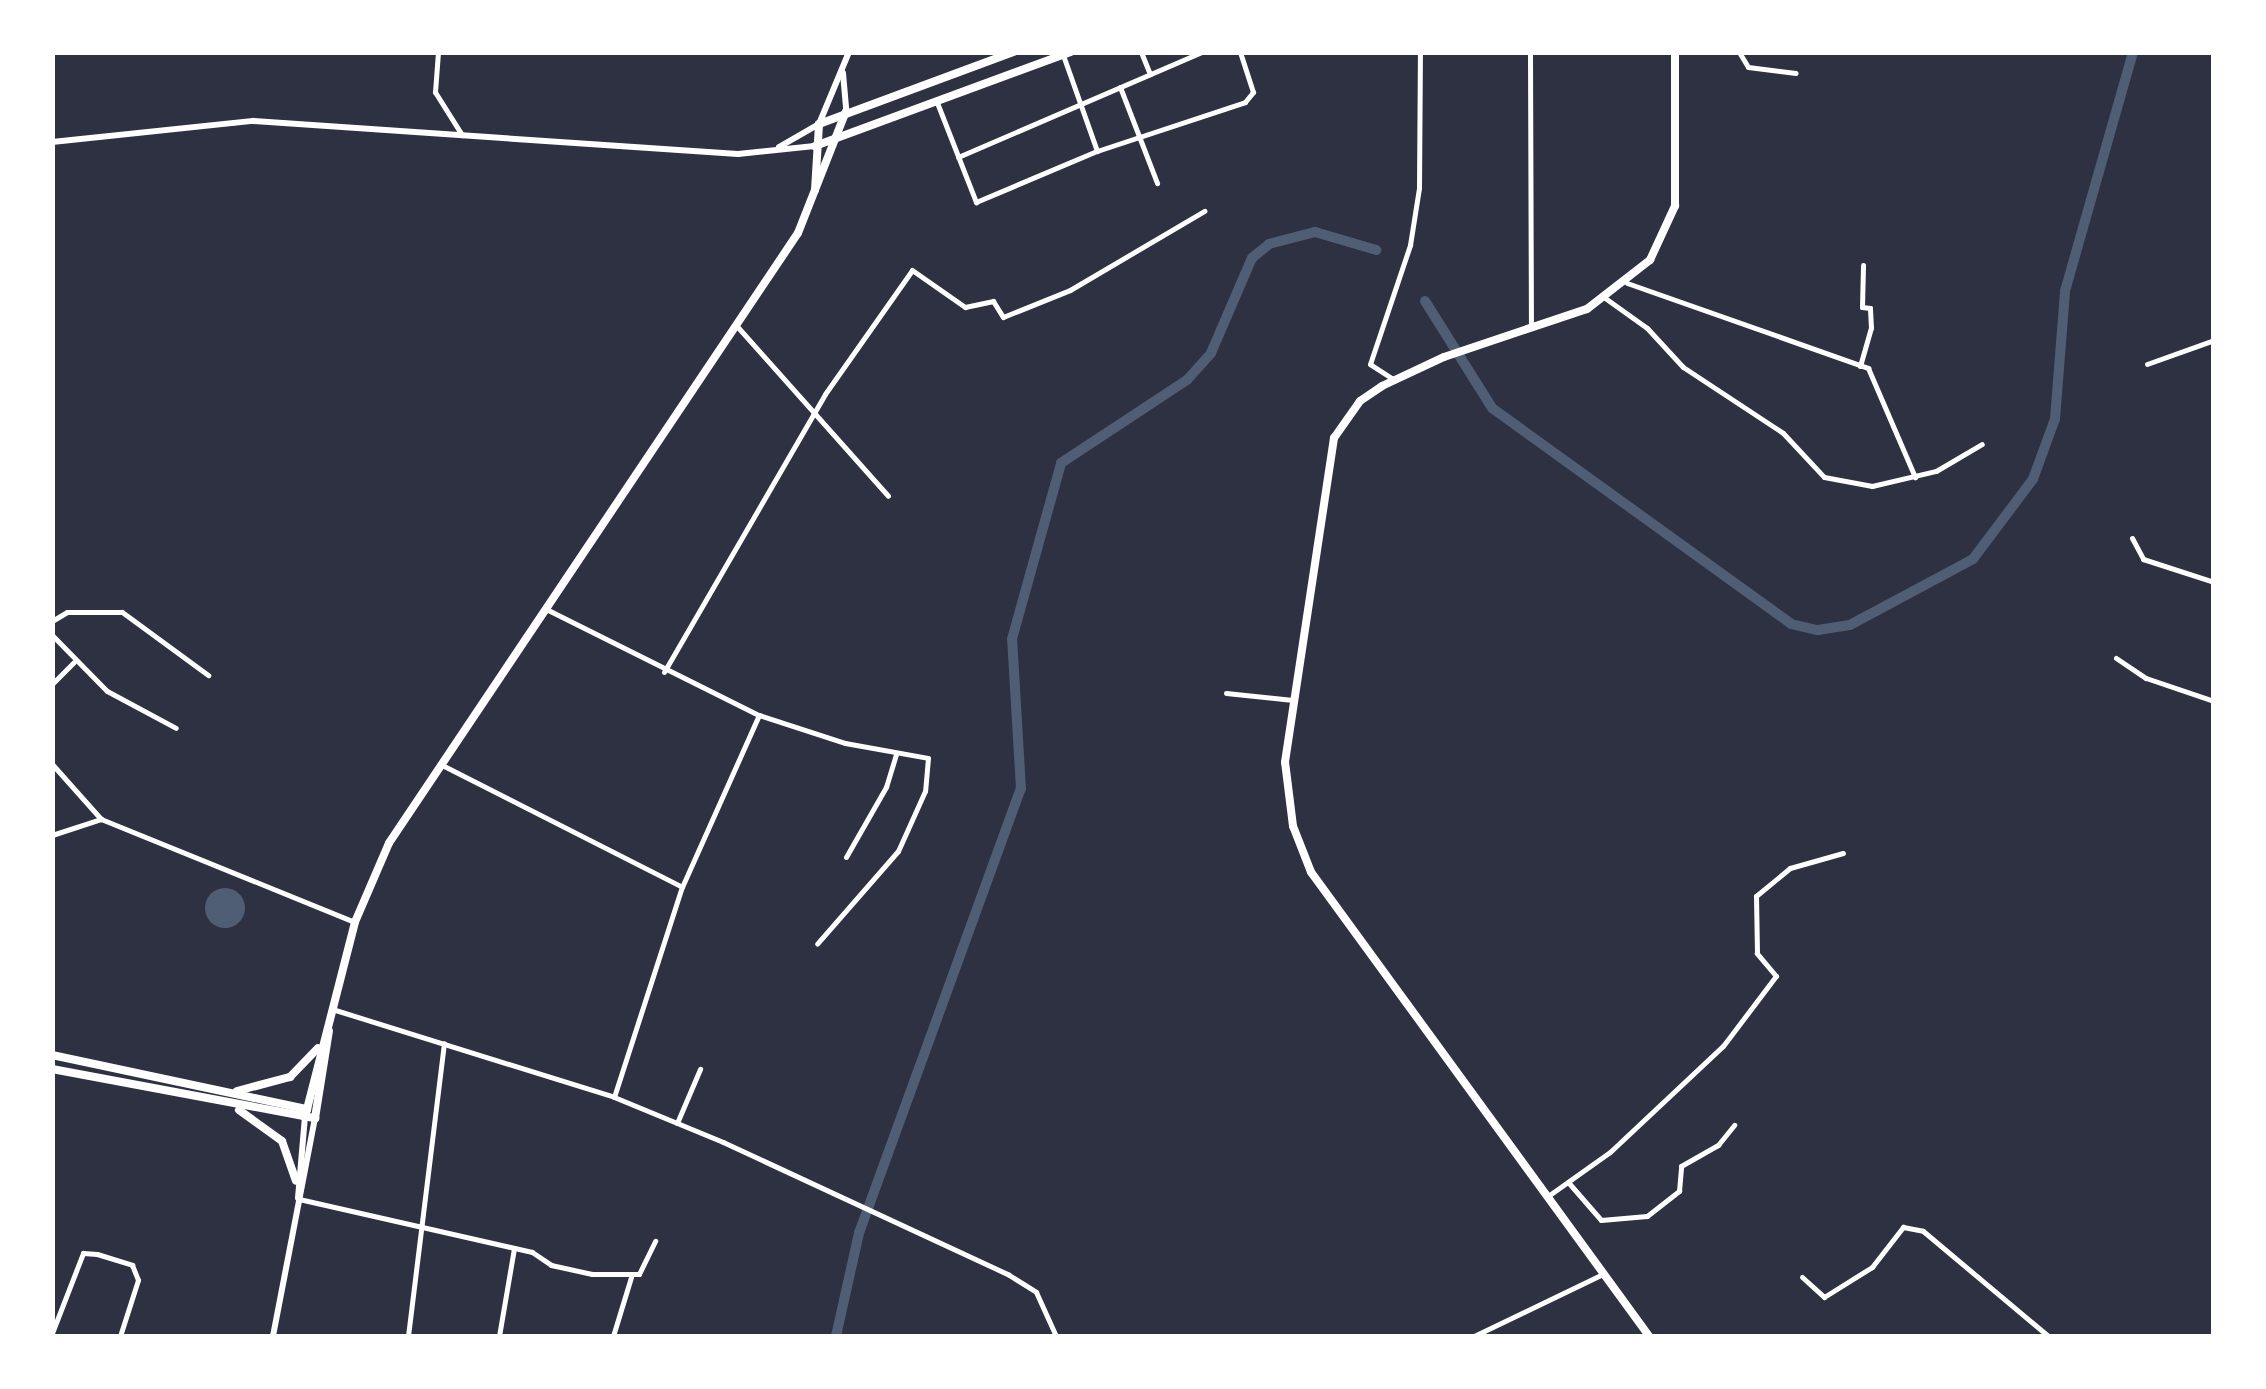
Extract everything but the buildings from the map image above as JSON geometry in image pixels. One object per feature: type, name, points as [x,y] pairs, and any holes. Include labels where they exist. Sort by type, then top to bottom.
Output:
[{"type":"main road","points":[[814,200],[815,146],[820,124],[846,110],[1014,52]]},
{"type":"main road","points":[[1650,1336],[1310,872],[1287,797],[1292,700],[1329,453],[1360,401],[1396,380],[1444,357],[1604,298],[1627,283],[1664,236],[1675,206],[1679,52]]},
{"type":"main road","points":[[815,146],[1066,53]]},
{"type":"main road","points":[[311,1114],[329,1022],[355,922],[389,843],[814,200],[846,110]]},
{"type":"main road","points":[[311,1114],[320,1044],[329,1022]]},
{"type":"main road","points":[[222,1091],[277,1084],[320,1044]]},
{"type":"main road","points":[[52,1055],[311,1114]]},
{"type":"main road","points":[[52,1069],[220,1104],[311,1114]]},
{"type":"main road","points":[[220,1104],[275,1132],[296,1181]]},
{"type":"street","points":[[438,52],[435,92],[462,135]]},
{"type":"street","points":[[774,149],[820,124],[849,52]]},
{"type":"street","points":[[1141,52],[1150,74]]},
{"type":"street","points":[[958,157],[1202,52]]},
{"type":"street","points":[[936,100],[976,202],[1097,151],[1245,102],[1253,92],[1240,52]]},
{"type":"street","points":[[1396,380],[1370,364],[1410,245],[1419,188],[1420,52]]},
{"type":"street","points":[[1530,52],[1530,328]]},
{"type":"street","points":[[1739,52],[1748,67],[1796,73]]},
{"type":"street","points":[[1066,53],[1097,151]]},
{"type":"street","points":[[843,67],[846,110]]},
{"type":"street","points":[[1120,87],[1157,182]]},
{"type":"street","points":[[52,142],[253,122],[720,153],[815,146]]},
{"type":"street","points":[[664,672],[815,412],[912,270],[965,307],[993,301],[1004,317],[1070,290],[1204,211]]},
{"type":"street","points":[[1860,366],[1872,322],[1870,308],[1862,307],[1863,265]]},
{"type":"street","points":[[1627,283],[1872,373],[1914,477]]},
{"type":"street","points":[[1604,298],[1647,328],[1683,367],[1783,433],[1824,477],[1872,486],[1914,477],[1982,444]]},
{"type":"street","points":[[735,324],[888,496]]},
{"type":"street","points":[[2148,364],[2214,340]]},
{"type":"street","points":[[2132,538],[2143,559],[2214,582]]},
{"type":"street","points":[[544,607],[664,672],[760,716],[896,755],[928,758],[925,791],[898,851],[818,944]]},
{"type":"street","points":[[52,621],[66,612],[122,612],[208,676]]},
{"type":"street","points":[[52,635],[74,662],[108,691],[176,728]]},
{"type":"street","points":[[2116,658],[2146,678],[2214,702]]},
{"type":"street","points":[[52,684],[74,662]]},
{"type":"street","points":[[1226,694],[1292,700]]},
{"type":"street","points":[[614,1096],[682,887],[760,716]]},
{"type":"street","points":[[846,857],[886,787],[896,755]]},
{"type":"street","points":[[52,764],[102,818],[355,922]]},
{"type":"street","points":[[440,764],[682,887]]},
{"type":"street","points":[[52,835],[102,818]]},
{"type":"street","points":[[1546,1198],[1723,1046],[1776,976],[1758,952],[1756,896],[1790,868],[1843,852]]},
{"type":"street","points":[[332,1009],[614,1096],[830,1192],[1036,1292],[1056,1336]]},
{"type":"street","points":[[408,1336],[426,1226],[444,1043]]},
{"type":"street","points":[[676,1123],[700,1070]]},
{"type":"street","points":[[298,1199],[296,1181],[311,1114]]},
{"type":"street","points":[[273,1336],[311,1114]]},
{"type":"street","points":[[1568,1182],[1601,1220],[1647,1216],[1679,1191],[1681,1166],[1718,1145],[1734,1125]]},
{"type":"street","points":[[298,1199],[514,1248],[552,1265],[632,1277]]},
{"type":"street","points":[[1802,1277],[1824,1297],[1872,1267],[1903,1227],[1924,1231],[2048,1336]]},
{"type":"street","points":[[613,1336],[632,1277],[655,1241]]},
{"type":"street","points":[[499,1336],[514,1248]]},
{"type":"street","points":[[52,1333],[84,1253],[132,1265],[138,1280],[120,1336]]},
{"type":"street","points":[[1474,1336],[1603,1274]]},
{"type":"water","points":[[225,888],[239,894],[245,908],[239,922],[225,928],[211,922],[205,908],[211,894]]},
{"type":"waterway","points":[[1425,301],[1492,408],[1791,624],[1818,630],[1850,625],[1973,559],[2033,479],[2055,419],[2065,291],[2133,52]]},
{"type":"waterway","points":[[836,1336],[859,1233],[1021,789],[1012,639],[1061,463],[1187,380],[1211,353],[1252,258],[1269,244],[1315,232],[1376,250]]}]
